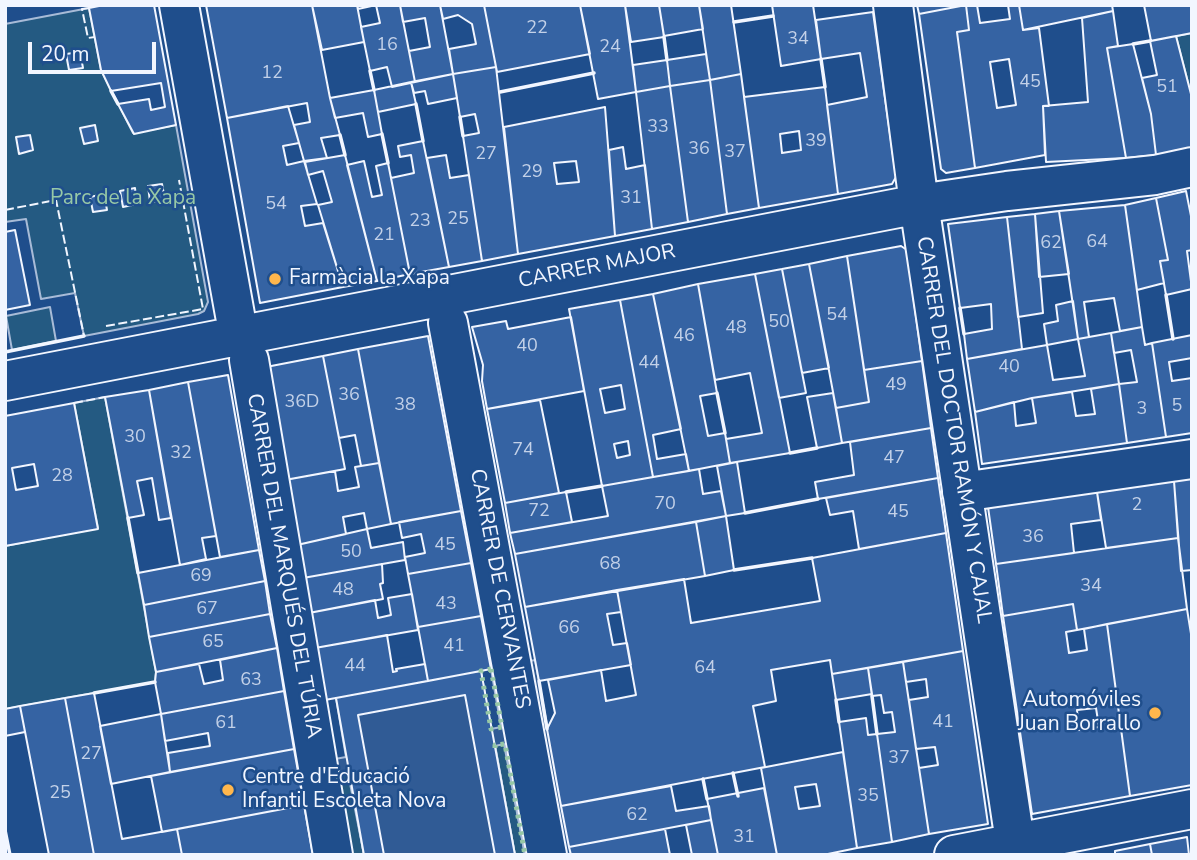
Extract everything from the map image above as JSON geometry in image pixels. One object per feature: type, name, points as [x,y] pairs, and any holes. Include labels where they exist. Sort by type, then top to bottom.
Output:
[{"type":"street","name":"CARRER DEL MARQUÉS DEL TÚRIA","points":[[179,5],[244,348],[333,855]]},
{"type":"street","name":"CARRER DEL DOCTOR RAMÓN Y CAJAL","points":[[893,5],[919,204],[1016,849]]},
{"type":"street","name":"CARRER MAJOR","points":[[5,382],[244,348],[919,204],[1007,191],[1155,175],[1192,167]]},
{"type":"street","name":"CARRER DE CERVANTES","points":[[449,323],[547,855]]},
{"type":"street","points":[[962,492],[1192,458]]},
{"type":"street","points":[[954,855],[1016,849],[1192,809]]},
{"type":"green space","name":"Parc de la Xapa","points":[[89,8],[101,70],[133,133],[176,125],[208,302],[204,311],[198,314],[84,336],[75,293],[41,299],[26,219],[5,222],[5,24]]},
{"type":"green space","points":[[1192,33],[1192,98],[1176,36]]},
{"type":"green space","points":[[50,307],[56,341],[12,350],[6,316]]},
{"type":"green space","points":[[105,397],[156,672],[155,682],[5,709],[5,546],[98,528],[74,403]]},
{"type":"green space","points":[[505,744],[525,855],[515,855],[495,745]]},
{"type":"green space","points":[[349,772],[364,855],[352,855],[338,774]]},
{"type":"shaded area","points":[[535,660],[571,855],[525,855],[504,744],[495,746],[515,855],[364,855],[348,773],[338,775],[352,855],[313,855],[287,707],[325,700],[335,759],[346,757],[336,698],[481,671],[491,729],[501,727],[491,669]]},
{"type":"building","points":[[104,5],[154,5],[176,125],[134,134],[118,104],[149,99],[151,110],[165,107],[161,83],[111,91],[101,70],[89,8]]},
{"type":"building","points":[[206,5],[312,5],[340,135],[321,138],[327,158],[304,161],[294,125],[310,122],[307,103],[227,118]]},
{"type":"building","points":[[312,5],[357,5],[364,42],[322,50]]},
{"type":"building","points":[[357,5],[376,5],[358,9]]},
{"type":"building","points":[[376,5],[400,5],[415,82],[392,87],[387,67],[370,71],[361,27],[380,23]]},
{"type":"building","points":[[400,5],[440,5],[453,74],[415,82],[409,51],[430,47],[425,18],[403,22]]},
{"type":"building","points":[[440,5],[484,5],[496,67],[453,74],[449,49],[476,44],[472,24],[458,15],[443,19]]},
{"type":"building","points":[[484,5],[580,5],[590,54],[497,72]]},
{"type":"building","points":[[580,5],[625,5],[636,92],[598,99]]},
{"type":"building","points":[[625,5],[659,5],[664,37],[631,42]]},
{"type":"building","points":[[659,5],[699,5],[703,29],[664,36]]},
{"type":"building","points":[[699,5],[731,5],[741,74],[710,80]]},
{"type":"building","points":[[772,5],[813,5],[821,59],[781,66]]},
{"type":"building","points":[[917,5],[966,5],[919,14]]},
{"type":"building","points":[[966,5],[977,5],[980,23],[1010,19],[1008,5],[1019,5],[1023,30],[1039,28],[1049,106],[1043,106],[1045,155],[975,168],[957,32],[969,30]],"holes":[[[1009,59],[1016,105],[997,108],[990,62]]]},
{"type":"building","points":[[966,5],[969,30],[957,32],[975,168],[946,173],[941,169],[919,14]]},
{"type":"building","points":[[1019,5],[1112,5],[1113,11],[1023,30]]},
{"type":"building","points":[[1144,5],[1192,5],[1192,33],[1151,41]]},
{"type":"building","points":[[1113,11],[1118,46],[1107,48],[1126,158],[1046,162],[1043,106],[1088,102],[1082,18]]},
{"type":"building","points":[[873,12],[896,177],[892,184],[838,194],[827,105],[867,97],[860,53],[821,59],[816,20]]},
{"type":"building","points":[[1176,36],[1192,98],[1192,150],[1156,155],[1151,114],[1142,78],[1157,75],[1150,41]]},
{"type":"building","points":[[1133,44],[1151,114],[1156,155],[1126,158],[1107,48]]},
{"type":"building","points":[[80,52],[83,68],[69,70],[66,54]]},
{"type":"building","points":[[706,54],[710,80],[670,86],[667,60]]},
{"type":"building","points":[[667,60],[670,86],[636,92],[633,65]]},
{"type":"building","points":[[496,67],[518,254],[482,261],[463,136],[479,133],[475,114],[460,117],[453,74]]},
{"type":"building","points":[[453,74],[457,98],[428,104],[425,91],[414,93],[411,82]]},
{"type":"building","points":[[741,74],[759,208],[727,214],[710,80]]},
{"type":"building","points":[[710,80],[727,214],[688,222],[670,86]]},
{"type":"building","points":[[411,82],[416,104],[378,112],[374,90]]},
{"type":"building","points":[[670,86],[688,222],[652,229],[636,92]]},
{"type":"building","points":[[825,87],[838,194],[759,208],[744,97]],"holes":[[[799,131],[801,150],[782,153],[780,134]]]},
{"type":"building","points":[[374,90],[382,134],[368,137],[363,113],[335,118],[330,98]]},
{"type":"building","points":[[288,106],[299,143],[283,146],[287,165],[304,161],[317,204],[301,206],[305,226],[323,223],[343,287],[260,303],[227,118]]},
{"type":"building","points":[[605,107],[615,236],[518,254],[504,127]],"holes":[[[576,161],[579,182],[557,184],[554,163]]]},
{"type":"building","points":[[95,125],[98,141],[84,144],[80,128]]},
{"type":"building","points":[[30,135],[33,150],[19,154],[16,137]]},
{"type":"building","points":[[423,141],[449,267],[410,274],[391,178],[414,173],[411,155],[400,157],[398,146]]},
{"type":"building","points":[[623,147],[626,169],[645,165],[652,229],[615,236],[609,150]]},
{"type":"building","points":[[345,155],[377,281],[343,287],[318,205],[332,202],[323,171],[308,175],[305,162]]},
{"type":"building","points":[[446,155],[450,178],[469,175],[482,261],[449,267],[427,158]]},
{"type":"building","points":[[364,161],[372,197],[382,195],[376,166],[388,163],[410,274],[377,281],[347,165]]},
{"type":"building","points":[[162,184],[165,200],[150,202],[148,186]]},
{"type":"building","points":[[135,188],[137,204],[123,207],[120,191]]},
{"type":"building","points":[[1186,191],[1192,221],[1192,250],[1187,251],[1192,289],[1166,295],[1160,261],[1168,260],[1156,198]]},
{"type":"building","points":[[104,194],[107,210],[93,212],[90,197]]},
{"type":"building","points":[[1156,198],[1168,260],[1160,261],[1164,283],[1137,290],[1125,205]]},
{"type":"building","points":[[1125,205],[1142,327],[1120,331],[1114,298],[1084,302],[1089,337],[1078,339],[1059,211]]},
{"type":"building","points":[[1059,211],[1069,274],[1039,277],[1035,214]]},
{"type":"building","points":[[1035,214],[1043,313],[1018,317],[1007,217]]},
{"type":"building","points":[[1007,217],[1022,349],[967,359],[964,334],[992,329],[991,304],[960,308],[948,224]]},
{"type":"building","points":[[15,230],[30,305],[5,310],[5,232]]},
{"type":"building","points":[[901,246],[907,250],[922,361],[864,370],[847,256]]},
{"type":"building","points":[[847,256],[869,402],[836,408],[809,264]]},
{"type":"building","points":[[809,264],[829,368],[802,373],[782,269]]},
{"type":"building","points":[[782,269],[806,393],[779,398],[755,274]]},
{"type":"building","points":[[755,274],[790,453],[730,463],[726,439],[762,433],[750,373],[715,380],[698,284]]},
{"type":"building","points":[[698,284],[717,393],[700,396],[708,436],[725,433],[730,463],[689,471],[653,294]]},
{"type":"building","points":[[653,294],[681,429],[653,435],[657,459],[686,454],[689,471],[653,477],[620,300]]},
{"type":"building","points":[[620,300],[653,477],[602,486],[569,309]],"holes":[[[621,385],[625,409],[605,413],[600,389]],[[628,441],[630,455],[617,458],[614,444]]]},
{"type":"building","points":[[1073,301],[1078,339],[1047,345],[1044,324],[1058,321],[1056,305]]},
{"type":"building","points":[[571,317],[584,391],[487,409],[482,381],[483,365],[472,327],[506,321],[508,329]]},
{"type":"building","points":[[1142,327],[1145,345],[1152,343],[1166,437],[1127,443],[1119,384],[1137,382],[1131,350],[1114,353],[1111,333]]},
{"type":"building","points":[[1111,333],[1119,384],[1032,398],[975,412],[967,359],[1047,345],[1053,380],[1085,376],[1078,339]]},
{"type":"building","points":[[1192,335],[1192,358],[1169,362],[1172,381],[1192,378],[1192,433],[1166,437],[1152,343]]},
{"type":"building","points":[[428,336],[461,511],[391,524],[358,349]]},
{"type":"building","points":[[358,349],[379,463],[361,466],[355,435],[339,438],[323,356]]},
{"type":"building","points":[[323,356],[345,469],[285,480],[266,367]]},
{"type":"building","points":[[922,361],[931,428],[842,443],[836,408],[869,402],[864,370]]},
{"type":"building","points":[[228,375],[259,550],[220,557],[188,382]]},
{"type":"building","points":[[188,382],[216,536],[202,538],[206,559],[180,565],[149,390]]},
{"type":"building","points":[[1119,384],[1127,443],[982,464],[975,412],[1014,402],[1016,426],[1036,423],[1032,398],[1072,392],[1076,416],[1095,414],[1091,389]]},
{"type":"building","points":[[149,390],[171,518],[159,520],[152,478],[137,481],[144,515],[128,518],[105,397]]},
{"type":"building","points":[[833,393],[842,443],[817,448],[807,397]]},
{"type":"building","points":[[540,400],[559,493],[505,503],[487,409]]},
{"type":"building","points":[[74,403],[98,529],[5,546],[5,416]],"holes":[[[34,464],[38,486],[16,490],[12,468]]]},
{"type":"building","points":[[931,428],[938,478],[818,499],[815,482],[854,475],[850,442]]},
{"type":"building","points":[[737,462],[745,513],[726,516],[717,466]]},
{"type":"building","points":[[379,463],[391,524],[367,529],[364,513],[343,517],[346,534],[297,545],[285,480],[335,471],[338,491],[359,487],[355,467]]},
{"type":"building","points":[[699,469],[703,494],[721,491],[726,516],[515,554],[510,533],[608,516],[602,486]]},
{"type":"building","points":[[938,478],[946,533],[859,549],[853,511],[830,515],[826,498]]},
{"type":"building","points":[[1192,478],[1192,570],[1181,571],[1174,481]]},
{"type":"building","points":[[1174,481],[1178,538],[1106,548],[1097,492]]},
{"type":"building","points":[[566,492],[572,522],[510,533],[505,503]]},
{"type":"building","points":[[1097,492],[1101,520],[1071,524],[1074,553],[996,564],[988,507]]},
{"type":"building","points":[[461,511],[471,563],[408,574],[405,557],[425,553],[421,534],[402,538],[399,522]]},
{"type":"building","points":[[726,516],[734,570],[705,576],[696,522]]},
{"type":"building","points":[[696,522],[705,576],[525,607],[515,554]]},
{"type":"building","points":[[367,529],[371,548],[403,542],[405,560],[303,578],[297,545]]},
{"type":"building","points":[[946,533],[963,651],[832,674],[830,660],[771,670],[776,701],[753,706],[765,767],[561,806],[547,729],[555,713],[548,680],[601,670],[606,701],[636,695],[617,590],[684,579],[691,623],[820,601],[812,558]]},
{"type":"building","points":[[1178,538],[1187,609],[1077,630],[1073,604],[1003,616],[996,564]]},
{"type":"building","points":[[259,550],[265,581],[144,605],[138,573]]},
{"type":"building","points":[[471,563],[481,616],[418,627],[408,574]]},
{"type":"building","points":[[382,564],[383,583],[380,584],[383,599],[309,613],[303,578]]},
{"type":"building","points":[[265,581],[270,614],[149,637],[144,605]]},
{"type":"building","points":[[617,590],[621,612],[607,614],[613,645],[627,643],[631,665],[539,681],[525,607]]},
{"type":"building","points":[[412,594],[418,630],[315,648],[309,613],[375,600],[378,618],[391,615],[388,598]]},
{"type":"building","points":[[1073,604],[1077,630],[1066,632],[1069,653],[1087,650],[1084,629],[1107,624],[1130,796],[1032,814],[1003,616]],"holes":[[[1096,708],[1099,727],[1079,730],[1077,710]]]},
{"type":"building","name":"Automóviles Juan Borrallo","points":[[1187,609],[1192,640],[1192,785],[1130,796],[1107,624]]},
{"type":"building","points":[[270,614],[277,648],[156,672],[149,637]]},
{"type":"building","points":[[481,616],[491,669],[428,681],[418,627]]},
{"type":"building","points":[[387,635],[393,672],[397,671],[396,669],[425,664],[428,681],[325,700],[315,648]]},
{"type":"building","points":[[277,648],[284,691],[161,714],[155,682],[156,672],[199,664],[204,684],[223,680],[220,660]]},
{"type":"building","points":[[963,651],[988,824],[929,834],[919,768],[938,765],[935,747],[916,749],[909,700],[928,697],[926,679],[906,682],[903,662]]},
{"type":"building","points":[[903,662],[929,834],[892,842],[877,734],[895,732],[892,712],[884,713],[881,695],[872,696],[868,668]]},
{"type":"building","points":[[868,668],[872,694],[836,700],[832,674]]},
{"type":"building","points":[[481,671],[515,855],[495,855],[465,695],[358,715],[384,855],[364,855],[336,698]]},
{"type":"building","points":[[284,691],[294,749],[170,772],[168,753],[210,746],[208,733],[165,741],[161,714]]},
{"type":"building","points":[[94,693],[122,839],[177,829],[182,855],[94,855],[65,698]]},
{"type":"building","points":[[65,698],[94,855],[49,855],[20,706]]},
{"type":"building","points":[[20,706],[25,732],[5,736],[5,709]]},
{"type":"building","points":[[161,714],[170,772],[111,784],[100,726]]},
{"type":"building","points":[[866,718],[868,735],[877,734],[892,842],[857,848],[839,722]]},
{"type":"building","name":"Centre d'Educació Infantil Escoleta Nova","points":[[294,749],[304,805],[162,832],[151,776]]},
{"type":"building","points":[[843,752],[857,848],[823,855],[777,855],[761,768]],"holes":[[[816,784],[820,806],[799,809],[795,787]]]},
{"type":"building","points":[[671,786],[676,811],[709,806],[711,820],[569,847],[561,806]]},
{"type":"building","points":[[764,788],[777,855],[718,855],[707,799]]},
{"type":"building","points":[[304,805],[313,855],[182,855],[177,829]]},
{"type":"building","points":[[711,820],[718,855],[692,855],[686,825]]},
{"type":"building","points":[[665,829],[670,855],[571,855],[569,847]]},
{"type":"building","points":[[1187,837],[1189,855],[1152,855],[1150,844]]},
{"type":"building","points":[[1150,844],[1152,855],[1115,855],[1115,851]]},
{"type":"hedge","points":[[491,669],[502,727],[491,729],[481,671],[491,669]]},
{"type":"hedge","points":[[495,748],[495,745],[505,744],[525,855]]},
{"type":"hedge","points":[[339,781],[338,774],[349,772],[350,776]]},
{"type":"fence","points":[[89,8],[82,9],[88,38],[95,37]]},
{"type":"fence","points":[[106,326],[203,309],[179,180]]},
{"type":"fence","points":[[5,210],[56,200],[84,336]]},
{"type":"fence","points":[[74,403],[105,397]]},
{"type":"wall","points":[[734,22],[773,16]]},
{"type":"wall","points":[[664,37],[667,60]]},
{"type":"wall","points":[[1133,44],[1150,41]]},
{"type":"wall","points":[[821,59],[825,87]]},
{"type":"wall","points":[[370,71],[374,90]]},
{"type":"wall","points":[[500,92],[594,73]]},
{"type":"wall","points":[[111,91],[118,104]]},
{"type":"wall","points":[[416,104],[423,141]]},
{"type":"wall","points":[[460,117],[463,136]]},
{"type":"wall","points":[[382,134],[388,163]]},
{"type":"wall","points":[[340,135],[345,155]]},
{"type":"wall","points":[[1166,295],[1173,339]]},
{"type":"wall","points":[[960,308],[964,334]]},
{"type":"wall","points":[[5,352],[84,336]]},
{"type":"wall","points":[[717,393],[725,433]]},
{"type":"wall","points":[[790,453],[817,448]]},
{"type":"wall","points":[[566,492],[602,486]]},
{"type":"wall","points":[[745,513],[818,499]]},
{"type":"wall","points":[[128,518],[138,573]]},
{"type":"wall","points":[[734,570],[812,558]]},
{"type":"wall","points":[[539,681],[547,729]]},
{"type":"wall","points":[[94,693],[155,682]]},
{"type":"wall","points":[[872,696],[877,734]]},
{"type":"wall","points":[[836,700],[839,722]]},
{"type":"wall","points":[[733,773],[738,796]]},
{"type":"wall","points":[[703,779],[707,799]]},
{"type":"wall","points":[[5,830],[10,855]]},
{"type":"place","name":"Farmàcia la Xapa","points":[[275,279]]},
{"type":"place","name":"Automóviles Juan Borrallo","points":[[1155,713]]},
{"type":"place","name":"Centre d'Educació Infantil Escoleta Nova","points":[[228,790]]}]
